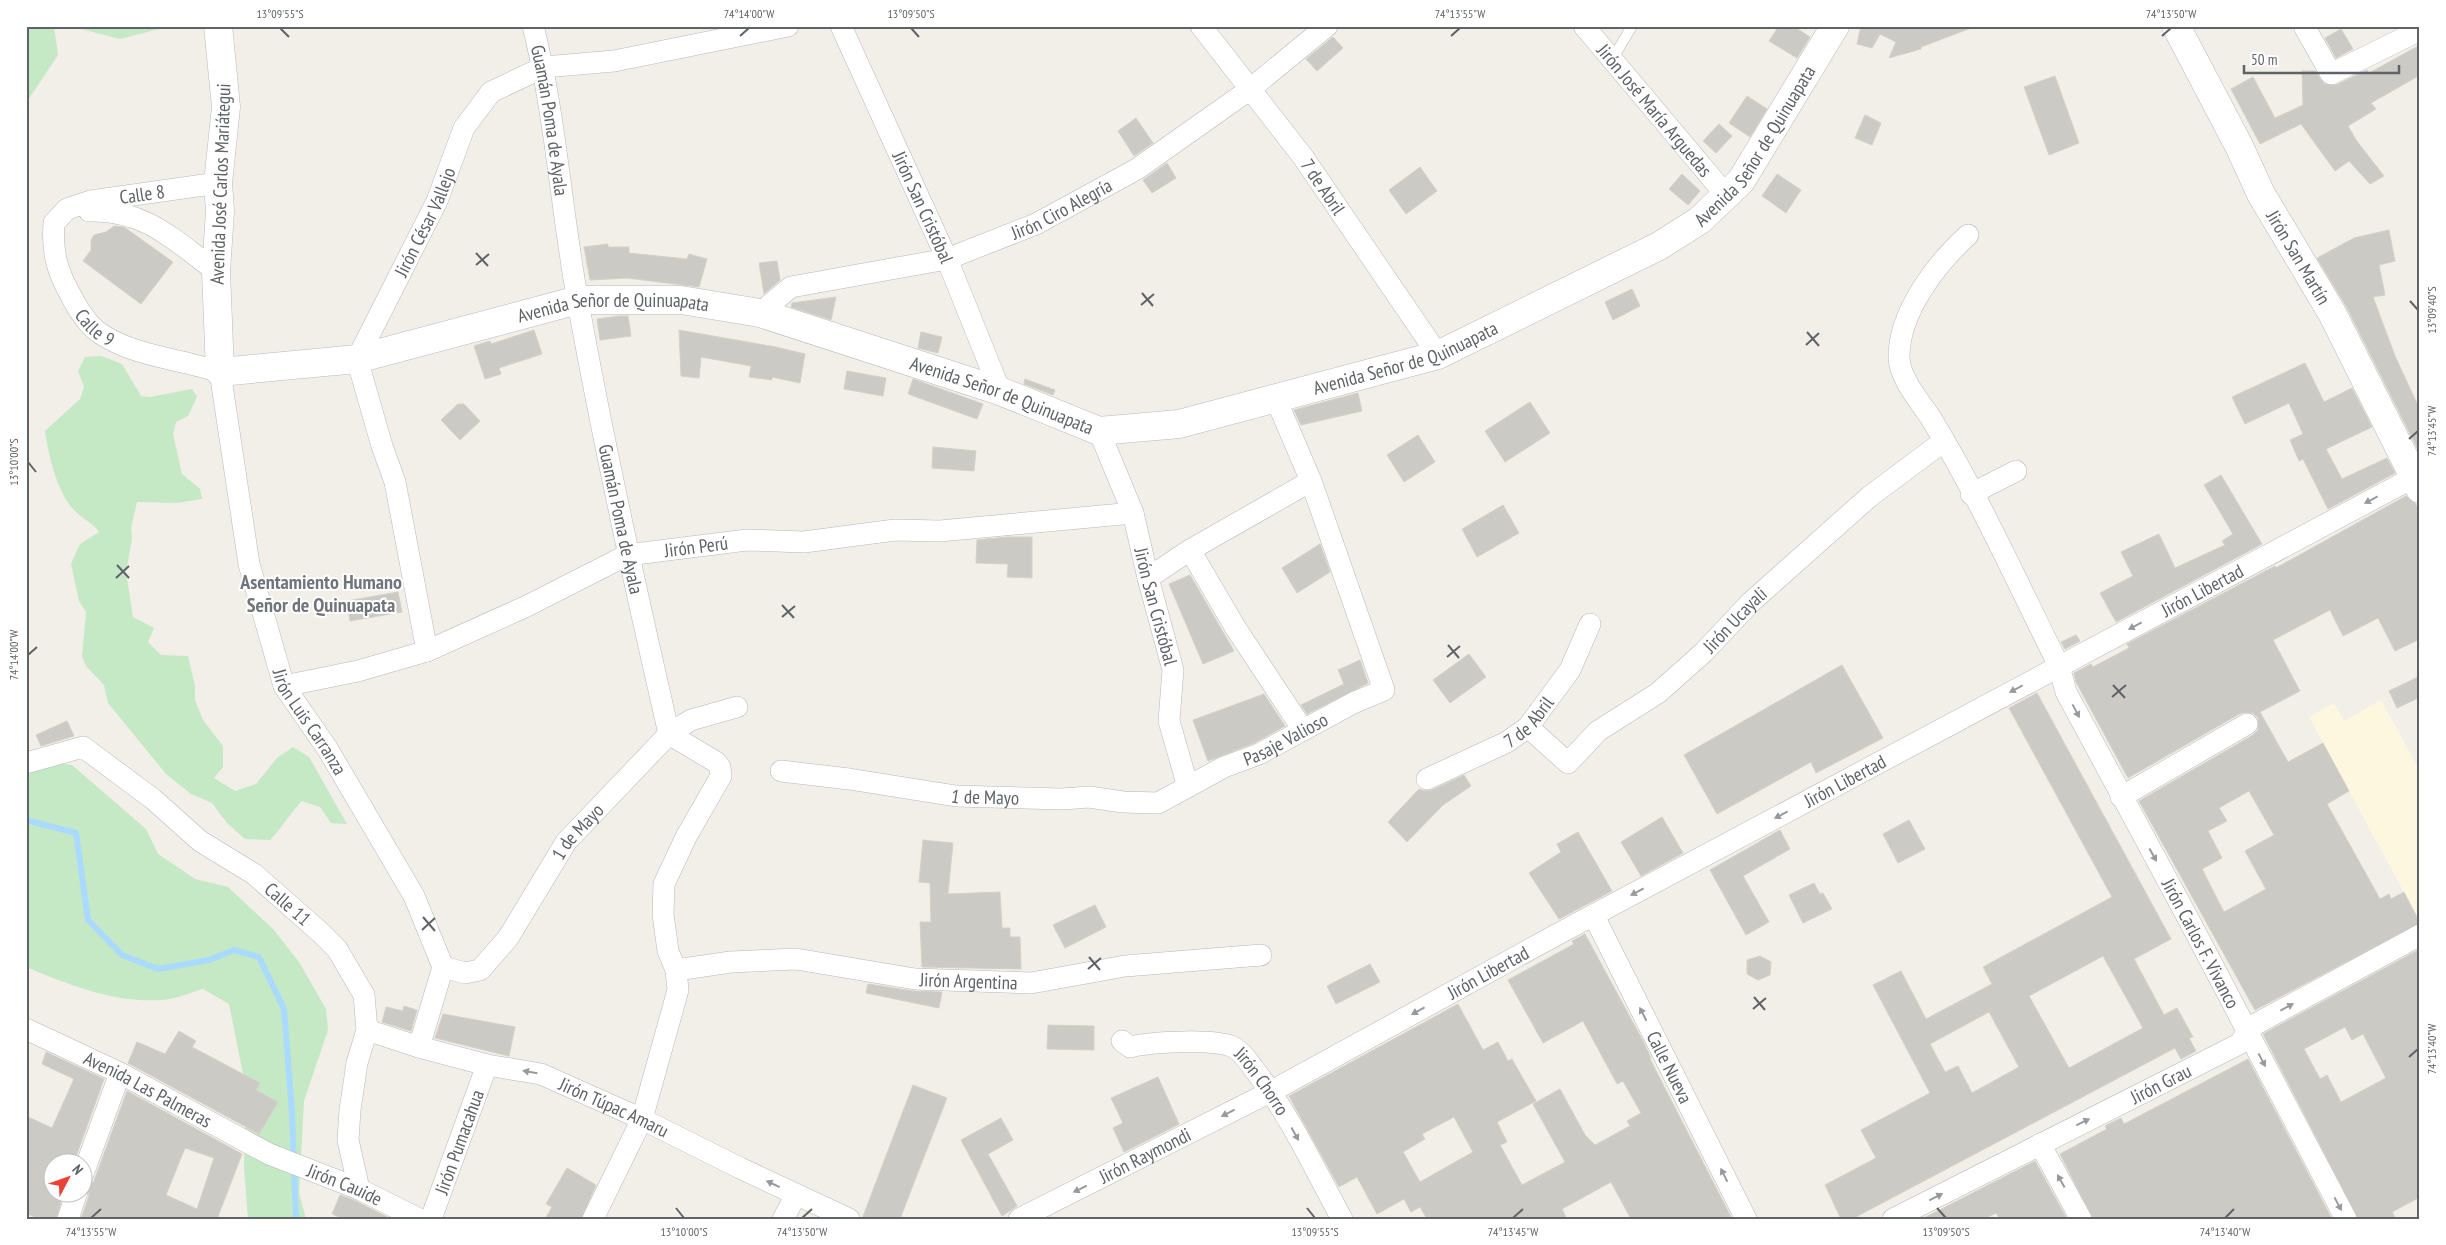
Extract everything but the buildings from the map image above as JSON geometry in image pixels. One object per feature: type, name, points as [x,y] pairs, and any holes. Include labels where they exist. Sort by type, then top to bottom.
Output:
[{"type":"street","name":"Avenida José Carlos Mariátegui","points":[[218,26],[226,107],[218,183],[220,211],[216,271],[220,372]]},
{"type":"street","name":"Guamán Poma de Ayala","points":[[534,26],[544,68],[578,300],[627,555],[669,734]]},
{"type":"street","name":"Jirón César Vallejo","points":[[357,359],[436,201],[464,128],[491,92],[544,68],[614,61],[788,26]]},
{"type":"street","name":"Jirón San Cristóbal","points":[[841,26],[947,259],[1000,391]]},
{"type":"street","name":"7 de Abril","points":[[1201,26],[1249,90],[1303,156],[1438,356]]},
{"type":"street","name":"Jirón Ciro Alegría","points":[[760,314],[791,287],[947,259],[1036,224],[1137,169],[1249,90],[1327,26]]},
{"type":"street","name":"Jirón José María Arguedas","points":[[1584,26],[1726,195]]},
{"type":"street","name":"Avenida Señor de Quinuapata","points":[[220,372],[357,359],[578,300],[681,300],[760,314],[1000,391],[1099,431],[1179,424],[1438,356],[1659,246],[1700,220],[1741,181],[1835,26]]},
{"type":"street","name":"Jirón San Martín","points":[[2176,26],[2239,146],[2260,194],[2332,314],[2418,480]]},
{"type":"street","points":[[2304,26],[2331,74],[2420,30]]},
{"type":"street","name":"Calle 8","points":[[67,209],[91,201],[218,183]]},
{"type":"street","points":[[67,209],[126,214],[150,222],[216,271]]},
{"type":"street","name":"Calle 9","points":[[67,209],[54,223],[54,257],[63,282],[78,309],[100,334],[123,345],[162,358],[220,372]]},
{"type":"street","points":[[1968,234],[1932,273],[1916,297],[1900,341],[1898,359],[1904,377],[1944,441],[2060,666]]},
{"type":"street","points":[[357,359],[382,446],[396,482],[427,651]]},
{"type":"street","name":"Jirón Luis Carranza","points":[[220,372],[249,564],[284,686],[326,748],[414,896],[443,967]]},
{"type":"street","points":[[1148,578],[1190,550],[1311,482],[1276,399]]},
{"type":"street","name":"Jirón San Cristóbal","points":[[1099,431],[1133,513],[1148,578],[1173,670],[1169,721],[1188,787]]},
{"type":"street","name":"Jirón Ucayali","points":[[1528,727],[1568,763],[1598,731],[1658,693],[1698,658],[1751,602],[1869,497],[1944,441]]},
{"type":"street","points":[[1972,494],[2016,471]]},
{"type":"street","name":"Jirón Libertad","points":[[1272,1091],[2060,666],[2418,480]]},
{"type":"street","name":"Pasaje Valioso","points":[[1188,787],[1224,767],[1259,754],[1384,690],[1311,482]]},
{"type":"street","name":"Jirón Perú","points":[[284,686],[358,671],[427,651],[526,606],[627,555],[747,540],[804,542],[895,530],[940,531],[1133,513]]},
{"type":"street","points":[[1190,550],[1235,627],[1303,730]]},
{"type":"street","name":"7 de Abril","points":[[1427,779],[1507,742],[1528,727],[1570,670],[1590,624]]},
{"type":"street","name":"Jirón Carlos F. Vivanco","points":[[2060,666],[2066,692],[2191,924],[2346,1219]]},
{"type":"street","name":"1 de Mayo","points":[[443,967],[465,973],[480,970],[508,938],[566,842],[669,734],[691,720],[737,706]]},
{"type":"street","points":[[2121,797],[2247,724]]},
{"type":"street","points":[[593,1219],[642,1119],[678,990],[676,970],[668,951],[663,914],[664,884],[686,837],[721,776],[720,767],[716,762],[669,734]]},
{"type":"street","name":"Calle 11","points":[[26,763],[83,746],[153,799],[200,841],[254,874],[337,949],[364,996],[368,1030],[357,1063],[348,1140],[359,1189]]},
{"type":"street","name":"1 de Mayo","points":[[781,771],[849,779],[931,793],[991,798],[1063,799],[1089,797],[1123,802],[1158,803],[1188,787]]},
{"type":"street","name":"Calle Nueva","points":[[1594,916],[1746,1219]]},
{"type":"street","name":"Jirón Grau","points":[[1893,1219],[2239,1044],[2254,1025],[2420,935]]},
{"type":"street","name":"Jirón Argentina","points":[[676,970],[731,962],[796,958],[914,979],[1031,983],[1125,966],[1261,955]]},
{"type":"street","points":[[419,1047],[443,967]]},
{"type":"street","name":"Avenida Las Palmeras","points":[[26,1029],[120,1073],[269,1154]]},
{"type":"street","name":"Jirón Túpac Amaru","points":[[368,1030],[419,1047],[487,1065],[541,1074],[642,1119],[849,1219]]},
{"type":"street","name":"Jirón Chorro","points":[[1122,1041],[1130,1047],[1171,1042],[1235,1048],[1242,1053],[1272,1091],[1342,1219]]},
{"type":"street","name":"Jirón Pumacahua","points":[[431,1219],[487,1065]]},
{"type":"street","points":[[91,1152],[120,1073]]},
{"type":"street","name":"Jirón Raymondi","points":[[1019,1219],[1272,1091]]},
{"type":"street","points":[[2040,1144],[2081,1219]]},
{"type":"street","name":"Jirón Cauide","points":[[269,1154],[359,1189],[419,1219]]},
{"type":"street","points":[[783,1219],[796,1195]]},
{"type":"street","points":[[68,1219],[74,1202]]},
{"type":"lane","points":[[1612,60],[1632,26]]},
{"type":"shaded area","points":[[2381,700],[2420,771],[2419,920],[2309,717],[2334,703],[2344,721]]},
{"type":"green space","points":[[26,26],[54,26],[58,55],[26,103]]},
{"type":"green space","points":[[80,26],[171,26],[120,39],[81,29]]},
{"type":"green space","points":[[101,356],[122,364],[141,396],[150,397],[192,389],[197,397],[188,416],[176,422],[173,434],[182,474],[200,489],[202,499],[176,503],[137,502],[131,528],[132,539],[126,572],[133,617],[154,628],[148,642],[161,655],[188,656],[195,686],[195,700],[203,720],[223,746],[223,767],[214,778],[235,791],[256,784],[277,758],[293,747],[309,757],[347,824],[331,823],[320,807],[302,801],[270,840],[245,839],[227,823],[212,803],[191,794],[166,774],[108,703],[104,685],[86,666],[82,656],[86,612],[79,601],[71,564],[80,544],[99,532],[76,512],[64,495],[55,474],[45,431],[80,399],[84,387],[78,371],[85,357]]},
{"type":"green space","points":[[26,760],[72,765],[146,829],[158,854],[195,879],[228,887],[273,929],[299,962],[326,1009],[328,1030],[304,1101],[299,1193],[306,1219],[248,1219],[244,1168],[246,1089],[229,1004],[203,989],[161,1000],[126,999],[109,996],[75,986],[26,967]]},
{"type":"waterway","points":[[26,820],[76,833],[88,920],[122,955],[158,969],[209,960],[234,950],[259,957],[284,1009],[292,1112],[296,1219]]},
{"type":"district","name":"Asentamiento Humano Señor de Quinuapata","points":[[321,594]]}]
